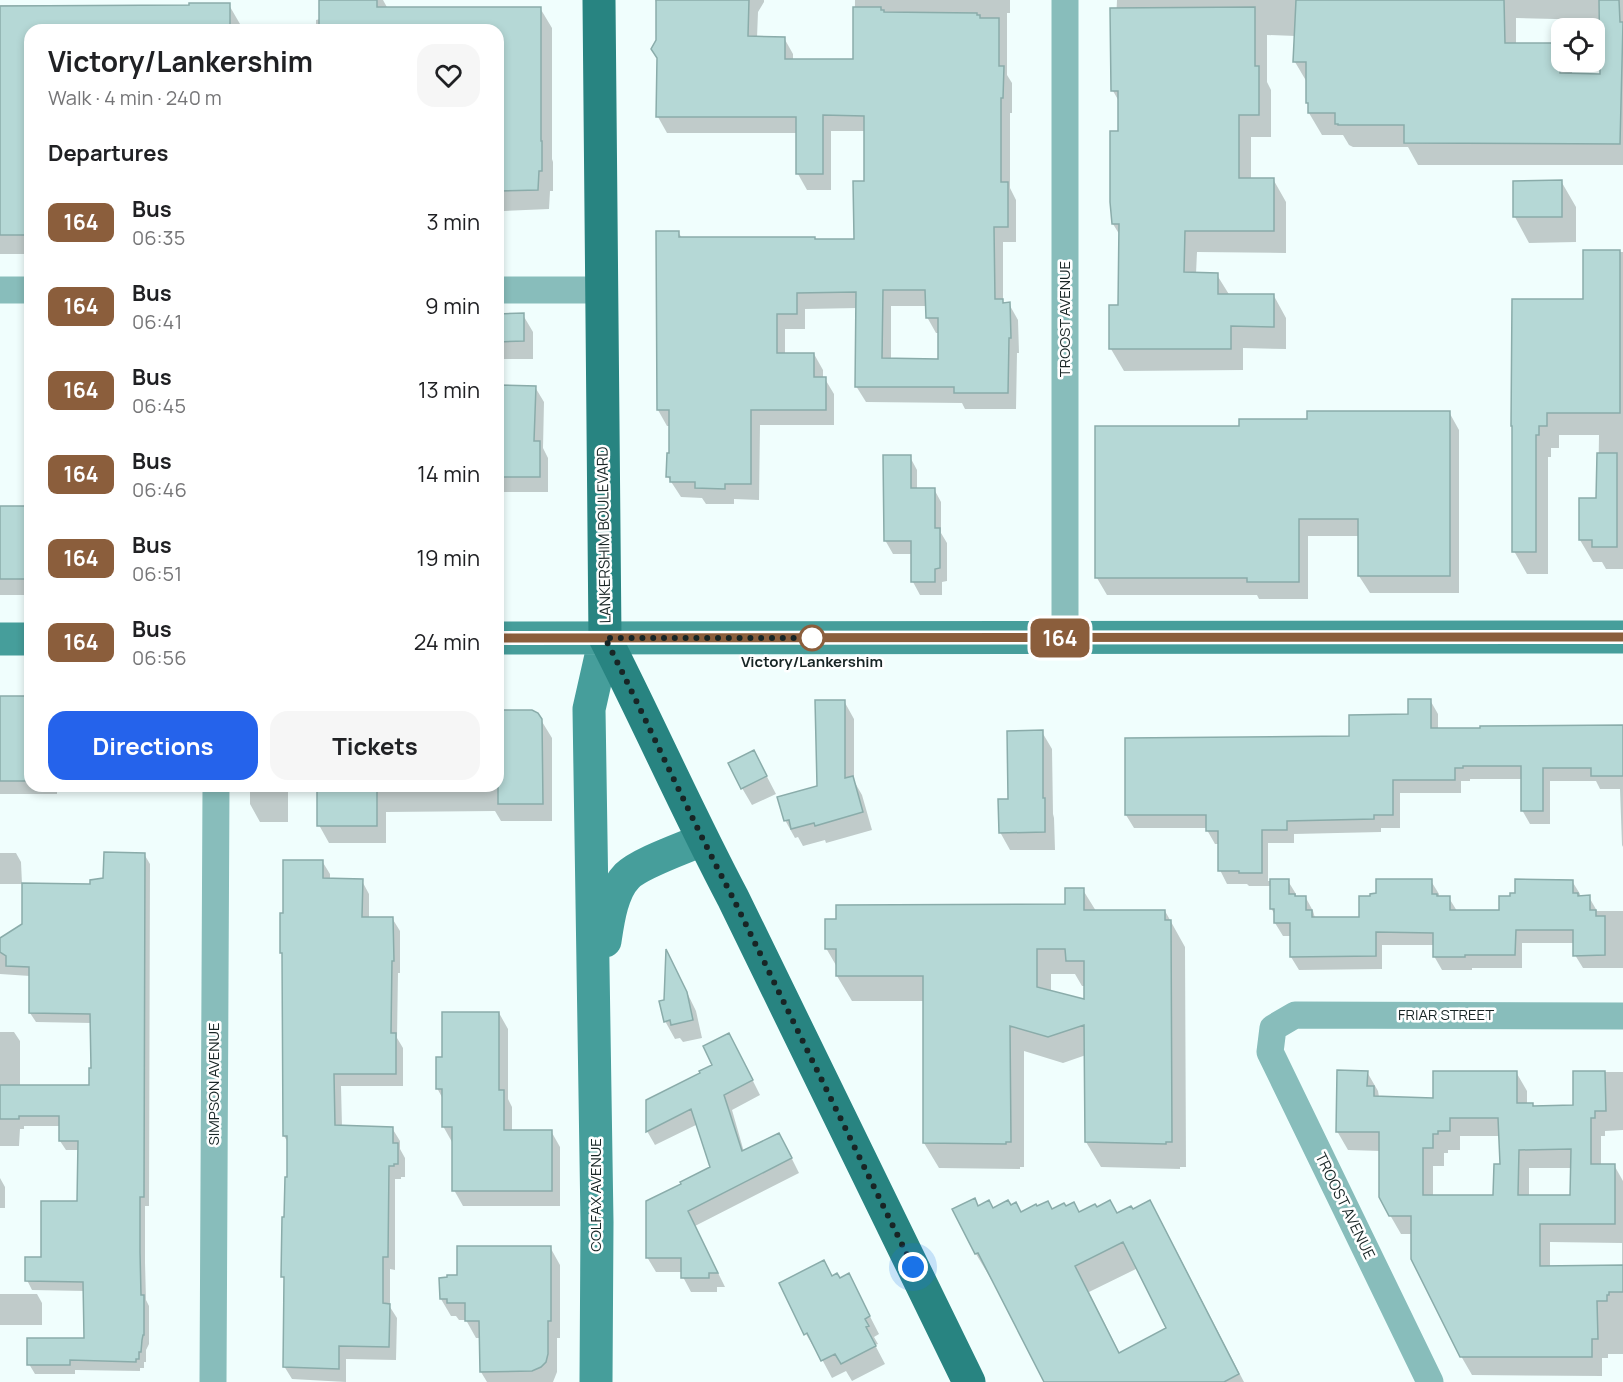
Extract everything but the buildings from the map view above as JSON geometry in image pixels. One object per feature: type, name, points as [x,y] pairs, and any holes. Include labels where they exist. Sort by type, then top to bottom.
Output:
[{"type":"main road","name":"LANKERSHIM BOULEVARD","points":[[600,0],[605,638],[969,1382]]},
{"type":"main road","points":[[504,638],[1623,637]]},
{"type":"main road","name":"COLFAX AVENUE","points":[[596,1382],[597,1222],[589,708],[605,638]]},
{"type":"main road","points":[[0,639],[24,639]]},
{"type":"main road","name":"COLFAX AVENUE","points":[[594,1008],[608,918],[615,895],[627,876],[646,864],[702,840]]},
{"type":"street","name":"TROOST AVENUE","points":[[1065,0],[1065,638]]},
{"type":"street","points":[[0,290],[24,290]]},
{"type":"street","points":[[504,290],[602,290]]},
{"type":"street","name":"SIMPSON AVENUE","points":[[213,1382],[216,792]]},
{"type":"street","name":"FRIAR STREET","points":[[1273,1028],[1295,1015],[1623,1016]]},
{"type":"street","name":"TROOST AVENUE","points":[[1273,1028],[1270,1052],[1430,1382]]},
{"type":"bus line","name":"164","points":[[504,638],[1623,637]]},
{"type":"place","name":"Victory/Lankershim","points":[[812,638]]},
{"type":"route","points":[[812,638],[819,638],[605,638],[913,1267]]}]
